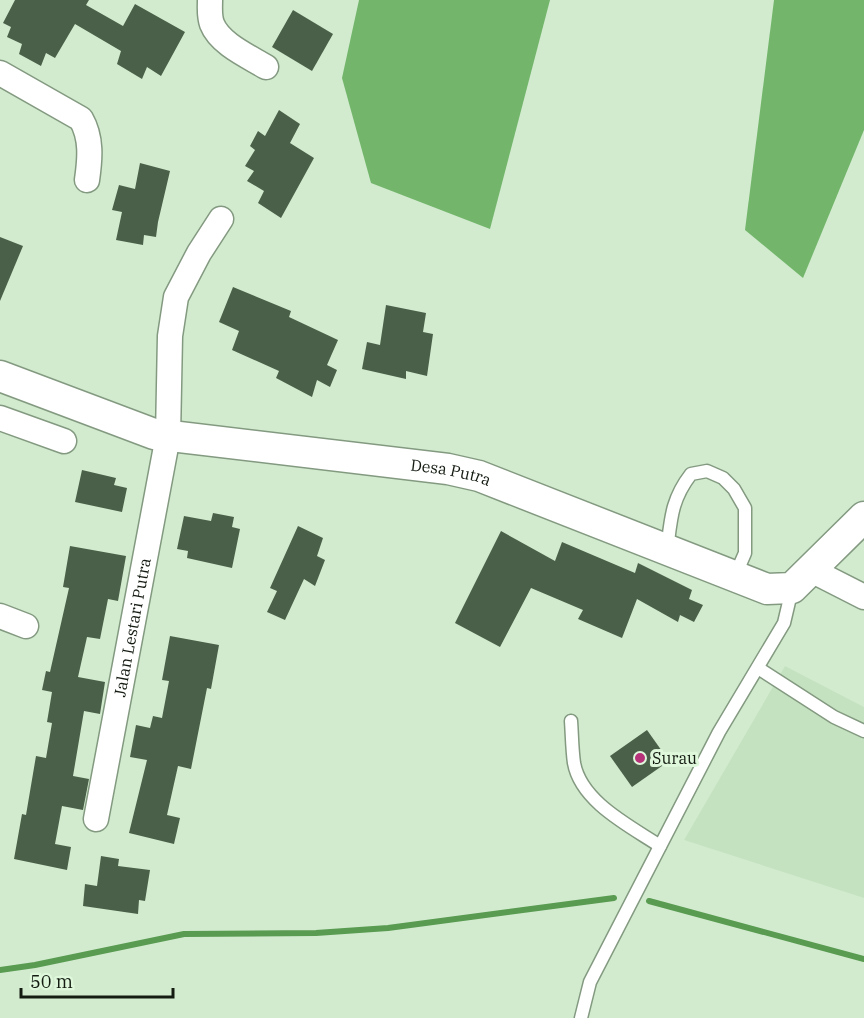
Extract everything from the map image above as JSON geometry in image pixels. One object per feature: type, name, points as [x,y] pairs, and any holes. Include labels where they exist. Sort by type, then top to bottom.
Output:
[{"type":"street","points":[[210,0],[212,25],[222,39],[266,68]]},
{"type":"street","points":[[0,73],[81,119],[86,128],[90,156],[87,180]]},
{"type":"street","name":"Jalan Lestari Putra","points":[[96,819],[168,436],[170,336],[176,297],[198,253],[221,219]]},
{"type":"street","name":"Desa Putra","points":[[0,376],[154,434],[448,469],[505,486],[767,589],[801,579]]},
{"type":"street","points":[[0,418],[64,441]]},
{"type":"street","points":[[864,517],[801,579],[864,597]]},
{"type":"street","points":[[0,616],[26,626]]},
{"type":"lane","points":[[667,551],[671,517],[679,490],[691,474],[707,471],[723,478],[734,489],[745,508],[745,553],[735,577]]},
{"type":"lane","points":[[581,1018],[590,982],[719,732],[784,623],[801,579]]},
{"type":"lane","points":[[758,668],[834,717],[864,731]]},
{"type":"lane","points":[[571,721],[574,764],[579,779],[602,807],[660,846]]},
{"type":"shaded area","points":[[785,666],[864,707],[864,898],[684,840]]},
{"type":"green space","points":[[359,0],[550,0],[490,229],[371,183],[342,78]]},
{"type":"green space","points":[[774,0],[864,0],[864,130],[803,278],[745,230]]},
{"type":"building","points":[[15,0],[89,0],[86,5],[123,26],[135,4],[185,32],[161,76],[147,67],[142,79],[117,64],[121,51],[75,24],[55,58],[46,53],[41,66],[19,54],[22,44],[7,37],[11,27],[3,23]]},
{"type":"building","points":[[293,10],[333,34],[312,71],[272,47]]},
{"type":"building","points":[[279,110],[300,124],[290,143],[314,158],[281,218],[258,203],[264,191],[247,181],[254,171],[245,166],[255,150],[250,146],[258,131],[265,136]]},
{"type":"building","points":[[140,163],[170,171],[156,237],[144,235],[143,245],[116,240],[122,212],[112,210],[119,185],[135,189]]},
{"type":"building","points":[[0,237],[23,246],[0,301]]},
{"type":"building","points":[[233,287],[291,311],[289,317],[338,340],[327,365],[337,370],[330,387],[317,380],[312,397],[276,378],[279,371],[232,350],[239,331],[219,322]]},
{"type":"building","points":[[386,305],[426,313],[423,332],[433,334],[427,376],[406,371],[406,379],[362,369],[367,342],[380,345]]},
{"type":"building","points":[[82,470],[116,478],[114,485],[127,488],[122,512],[75,502]]},
{"type":"building","points":[[213,513],[234,517],[232,527],[240,529],[232,568],[187,558],[188,551],[177,549],[184,516],[211,521]]},
{"type":"building","points":[[298,526],[323,538],[317,556],[325,560],[315,586],[304,579],[285,620],[267,612],[277,591],[270,588]]},
{"type":"building","points":[[501,531],[555,561],[562,542],[635,573],[638,563],[692,590],[689,599],[703,605],[694,622],[680,615],[678,622],[637,599],[622,638],[578,619],[583,610],[531,588],[500,647],[455,623]]},
{"type":"building","points":[[70,546],[126,556],[118,601],[108,599],[100,639],[87,637],[78,677],[105,682],[100,714],[84,711],[73,776],[89,779],[83,810],[62,806],[55,844],[71,847],[67,870],[14,859],[22,814],[26,815],[36,756],[46,758],[52,723],[47,722],[52,692],[42,690],[46,671],[50,672],[69,588],[63,587]]},
{"type":"building","points":[[170,636],[219,645],[211,689],[207,688],[191,769],[178,766],[167,815],[180,818],[174,844],[129,833],[147,760],[130,757],[136,725],[150,728],[153,716],[162,718],[169,681],[162,680]]},
{"type":"building","name":"Surau","points":[[647,730],[669,761],[632,787],[610,756]]},
{"type":"building","points":[[101,856],[119,859],[118,866],[150,870],[145,901],[139,900],[138,914],[83,906],[85,884],[97,886]]},
{"type":"waterway","points":[[0,970],[35,965],[184,934],[316,933],[388,928],[614,898]]},
{"type":"waterway","points":[[649,901],[864,959]]},
{"type":"place","name":"Surau","points":[[640,758]]}]
